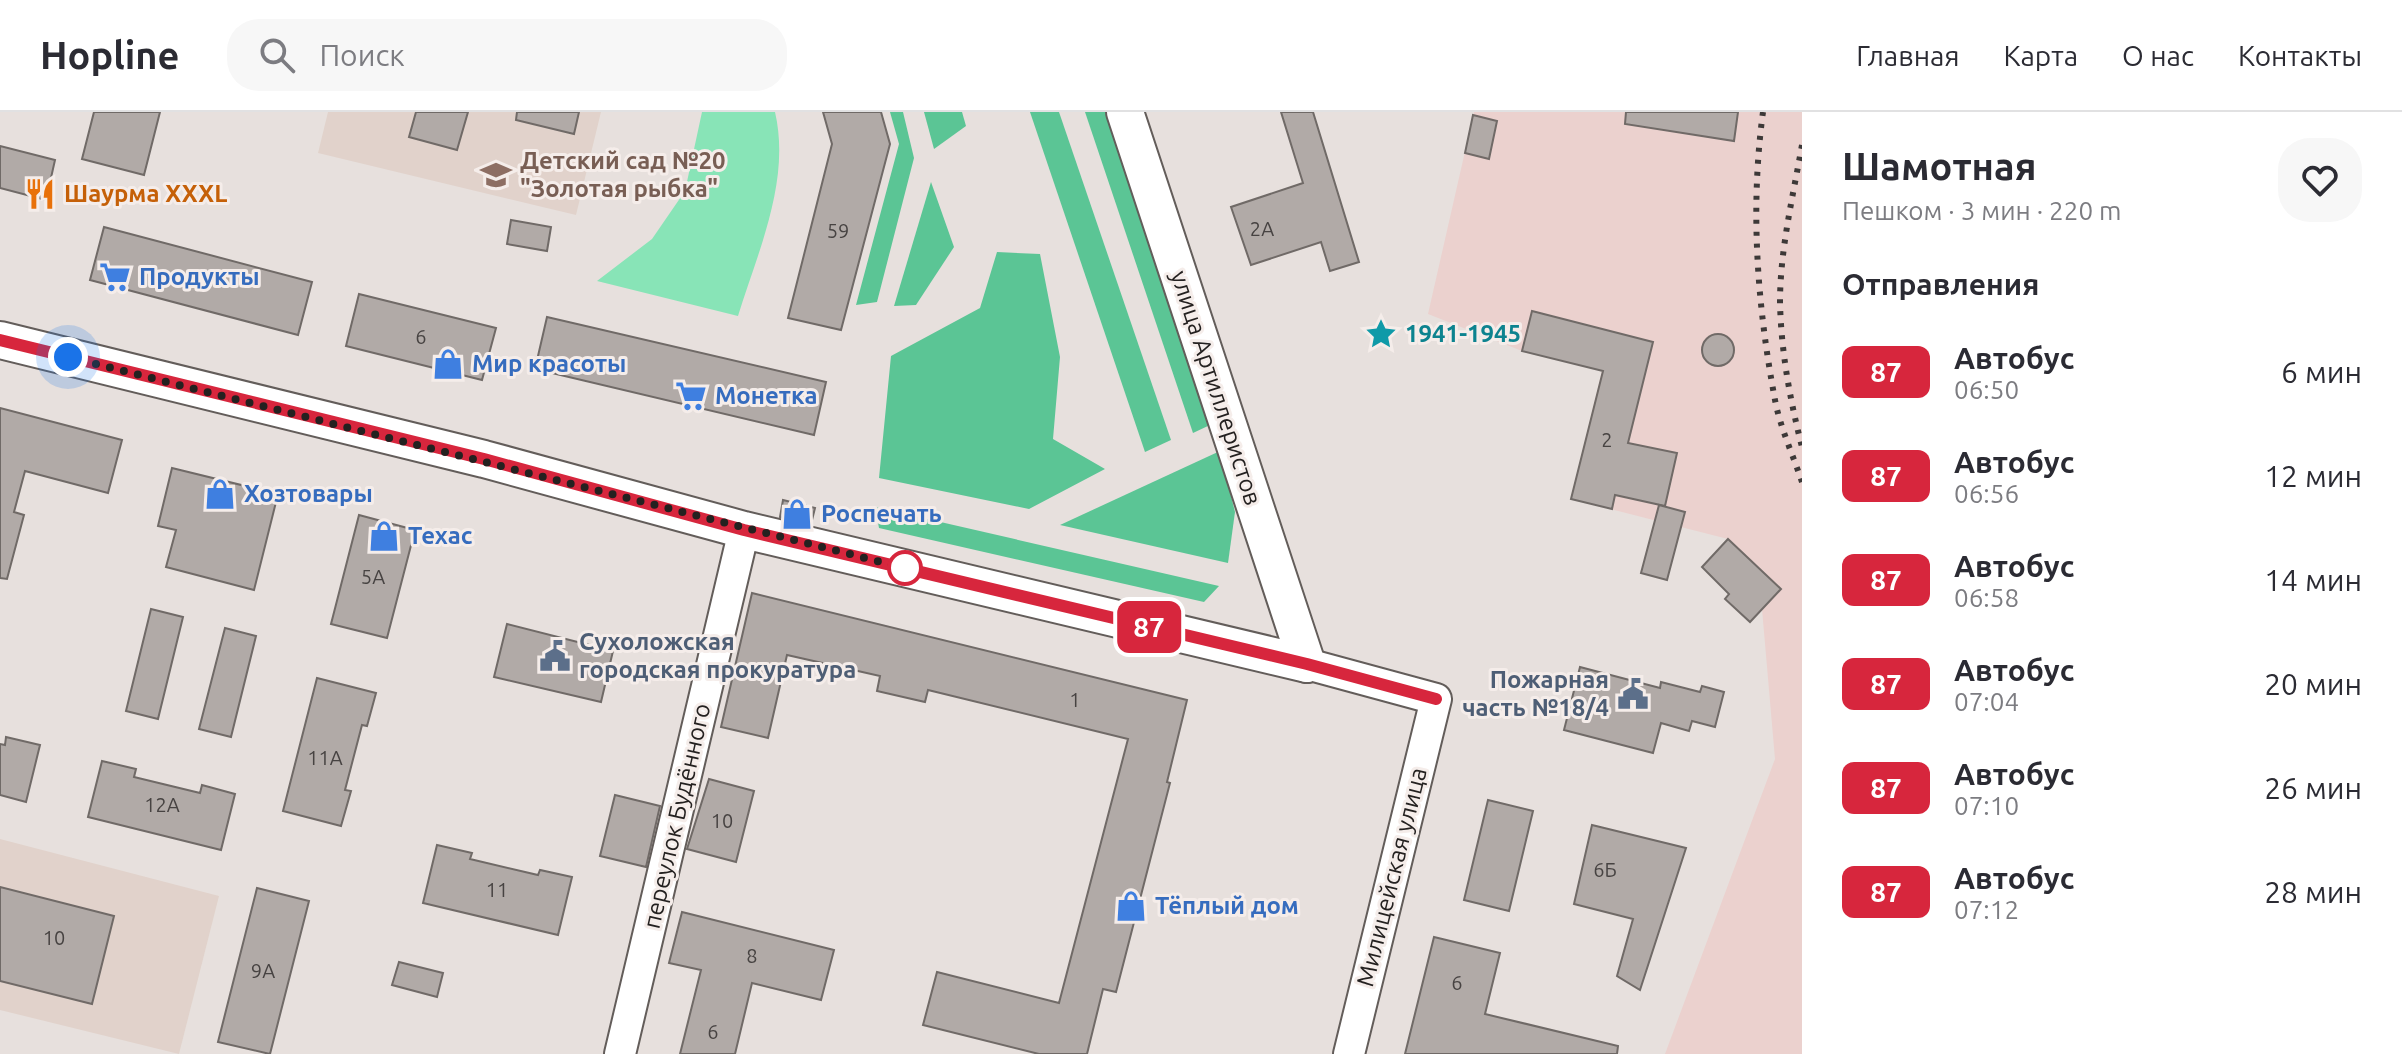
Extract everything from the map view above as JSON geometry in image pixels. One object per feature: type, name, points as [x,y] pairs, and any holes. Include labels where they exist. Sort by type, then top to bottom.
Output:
[{"type":"street","name":"улица Артиллеристов","points":[[1125,112],[1307,664]]},
{"type":"street","points":[[0,340],[469,456],[744,530],[1307,664]]},
{"type":"street","name":"переулок Будённого","points":[[620,1054],[744,530]]},
{"type":"street","name":"Милицейская улица","points":[[1307,664],[1436,699],[1349,1054]]},
{"type":"shaded area","name":"Детский сад №20 \"Золотая рыбка\"","points":[[328,112],[601,112],[576,215],[318,153]]},
{"type":"shaded area","points":[[1474,112],[1802,112],[1802,1054],[1665,1054],[1775,759],[1762,609],[1781,589],[1728,539],[1571,499],[1602,371],[1522,351],[1428,314]]},
{"type":"shaded area","points":[[0,839],[219,896],[179,1054],[0,1010]]},
{"type":"green space","points":[[702,112],[775,112],[779,138],[776,190],[738,316],[597,281],[652,239],[685,191]]},
{"type":"green space","points":[[890,112],[903,112],[914,158],[877,302],[856,305],[899,144]]},
{"type":"green space","points":[[924,112],[962,112],[966,126],[934,149]]},
{"type":"green space","points":[[1030,112],[1059,112],[1171,440],[1145,452]]},
{"type":"green space","points":[[1085,112],[1105,112],[1210,425],[1193,433]]},
{"type":"green space","points":[[931,182],[954,247],[916,305],[894,306]]},
{"type":"green space","points":[[997,252],[1040,254],[1060,357],[1053,439],[1105,469],[1029,509],[879,478],[891,356],[980,308]]},
{"type":"green space","points":[[1220,451],[1235,512],[1228,563],[1060,525]]},
{"type":"green space","points":[[875,507],[1219,586],[1204,602],[879,528]]},
{"type":"building","points":[[94,112],[160,112],[144,175],[82,159]]},
{"type":"building","points":[[416,112],[468,112],[457,150],[409,137]]},
{"type":"building","points":[[517,112],[579,112],[574,134],[516,120]]},
{"type":"building","points":[[823,112],[881,112],[890,144],[841,330],[788,318],[832,144]]},
{"type":"building","points":[[1281,112],[1313,112],[1359,262],[1330,271],[1321,242],[1251,265],[1231,207],[1303,183]]},
{"type":"building","points":[[1626,112],[1738,112],[1734,141],[1625,124]]},
{"type":"building","points":[[1473,115],[1497,121],[1489,159],[1465,153]]},
{"type":"building","points":[[0,146],[55,160],[46,200],[0,188]]},
{"type":"building","points":[[511,220],[551,227],[547,251],[507,244]]},
{"type":"building","points":[[104,227],[312,282],[298,335],[90,280]]},
{"type":"building","points":[[359,294],[496,328],[482,380],[346,346]]},
{"type":"building","points":[[1532,311],[1653,342],[1628,443],[1677,453],[1665,506],[1615,495],[1612,509],[1571,499],[1603,371],[1522,351]]},
{"type":"building","points":[[547,317],[826,382],[814,435],[535,369]]},
{"type":"building","points":[[1718,334],[1729,339],[1734,350],[1729,361],[1718,366],[1707,361],[1702,350],[1707,339]]},
{"type":"building","points":[[0,408],[122,440],[108,493],[25,471],[14,512],[24,515],[7,579],[0,578]]},
{"type":"building","points":[[172,468],[278,494],[254,590],[166,567],[176,530],[158,526]]},
{"type":"building","name":"Роспечать","points":[[783,500],[815,508],[811,524],[780,517]]},
{"type":"building","points":[[1659,505],[1685,512],[1667,580],[1641,573]]},
{"type":"building","points":[[359,515],[415,530],[387,638],[331,624]]},
{"type":"building","points":[[1728,539],[1781,589],[1750,622],[1725,599],[1729,594],[1702,567]]},
{"type":"building","points":[[752,593],[1187,700],[1167,782],[1170,783],[1116,992],[1103,989],[1087,1054],[1039,1054],[923,1025],[937,972],[1059,1003],[1128,739],[928,690],[925,702],[877,691],[880,676],[787,655],[768,738],[721,727]]},
{"type":"building","points":[[151,609],[183,617],[158,719],[126,711]]},
{"type":"building","points":[[507,624],[613,651],[601,702],[494,677]]},
{"type":"building","points":[[225,628],[256,636],[231,737],[199,729]]},
{"type":"building","points":[[1580,667],[1660,688],[1661,682],[1700,692],[1702,686],[1724,692],[1715,727],[1692,721],[1689,731],[1661,723],[1653,753],[1564,730]]},
{"type":"building","points":[[317,678],[376,693],[367,726],[362,725],[345,790],[351,791],[341,826],[283,811]]},
{"type":"building","points":[[6,737],[40,745],[26,802],[0,795],[0,744],[5,745]]},
{"type":"building","points":[[102,761],[136,769],[134,777],[200,793],[202,785],[235,794],[221,850],[88,817]]},
{"type":"building","points":[[709,779],[754,791],[736,862],[687,849]]},
{"type":"building","points":[[615,795],[660,806],[646,867],[600,856]]},
{"type":"building","points":[[1488,800],[1533,811],[1509,911],[1464,900]]},
{"type":"building","points":[[1592,825],[1686,848],[1640,990],[1617,976],[1633,919],[1574,904]]},
{"type":"building","points":[[437,845],[472,853],[470,859],[538,875],[540,870],[572,877],[558,935],[423,903]]},
{"type":"building","points":[[0,887],[114,916],[92,1004],[0,981]]},
{"type":"building","points":[[257,888],[309,901],[270,1054],[218,1042]]},
{"type":"building","points":[[682,912],[834,950],[821,1000],[752,983],[735,1054],[680,1054],[701,970],[669,963]]},
{"type":"building","points":[[1434,937],[1500,953],[1485,1014],[1618,1046],[1617,1054],[1405,1054]]},
{"type":"building","points":[[399,962],[443,973],[437,997],[392,985]]},
{"type":"railway","points":[[1763,112],[1756,220],[1760,292],[1777,410],[1802,482]]},
{"type":"railway","points":[[1802,145],[1785,243],[1780,302],[1787,375],[1802,447]]},
{"type":"bus line","name":"87","points":[[0,340],[484,459],[744,530],[1307,664],[1436,699]]},
{"type":"place","name":"Детский сад №20 \"Золотая рыбка\"","points":[[496,175]]},
{"type":"place","name":"Шаурма XXXL","points":[[40,194]]},
{"type":"place","name":"Продукты","points":[[115,277]]},
{"type":"place","name":"1941-1945","points":[[1381,334]]},
{"type":"place","name":"Мир красоты","points":[[448,364]]},
{"type":"place","name":"Монетка","points":[[691,396]]},
{"type":"place","name":"Хозтовары","points":[[220,494]]},
{"type":"place","name":"Роспечать","points":[[797,514]]},
{"type":"place","name":"Техас","points":[[384,536]]},
{"type":"place","name":"Сухоложская городская прокуратура","points":[[555,656]]},
{"type":"place","name":"Пожарная часть №18/4","points":[[1633,694]]},
{"type":"place","name":"Тёплый дом","points":[[1131,906]]},
{"type":"route","points":[[68,357],[484,459],[744,530],[905,568]]}]
